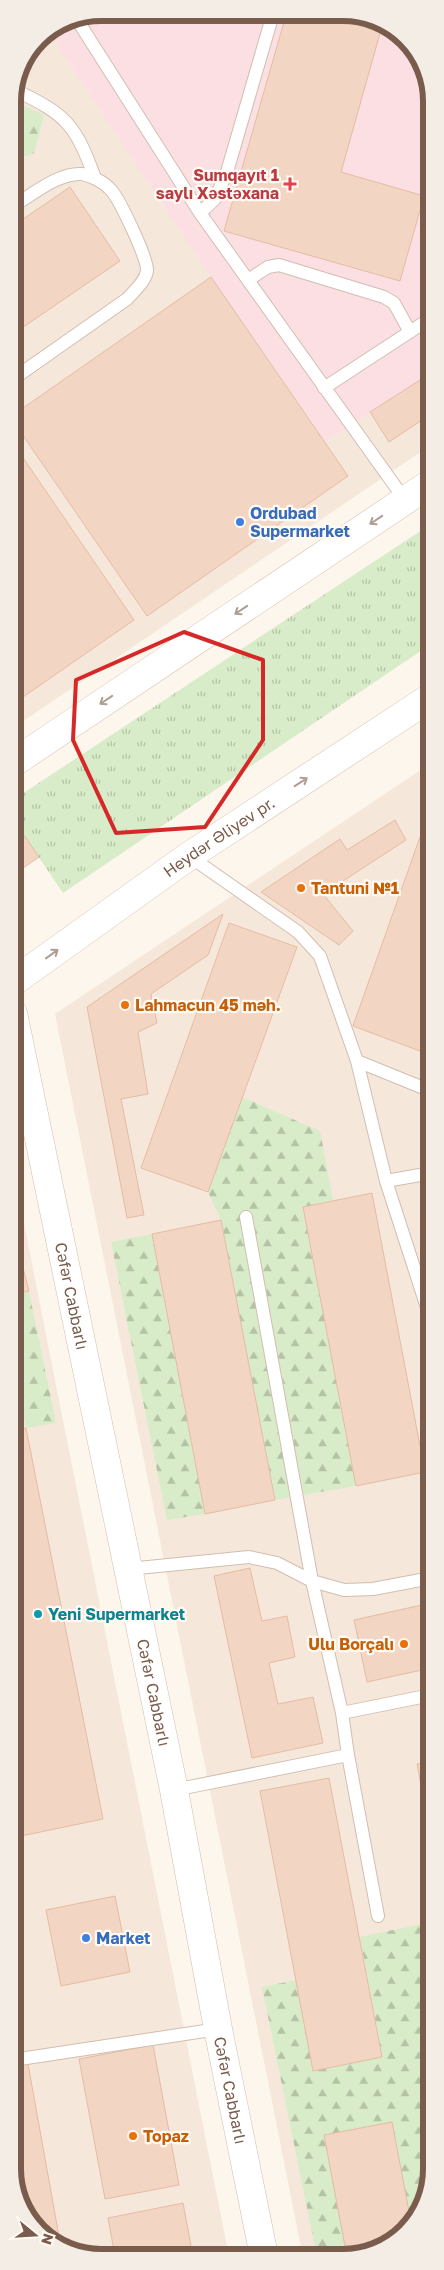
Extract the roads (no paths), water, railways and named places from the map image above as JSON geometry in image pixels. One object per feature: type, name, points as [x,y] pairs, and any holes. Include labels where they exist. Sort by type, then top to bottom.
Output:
[{"type":"street","points":[[21,757],[423,488]]},
{"type":"street","name":"Heydər Əliyev pr.","points":[[21,976],[189,856],[423,702]]},
{"type":"street","name":"Cəfər Cabbarlı","points":[[21,1052],[174,1790],[218,2028],[263,2249]]},
{"type":"lane","points":[[200,213],[215,199],[227,172],[271,21]]},
{"type":"lane","points":[[80,25],[200,213],[405,500]]},
{"type":"lane","points":[[22,93],[45,105],[70,124],[83,145],[95,178]]},
{"type":"lane","points":[[21,201],[61,178],[80,174],[95,178],[112,190],[145,256],[147,270],[142,282],[127,298],[21,373]]},
{"type":"lane","points":[[248,280],[268,267],[278,265],[384,297],[394,303],[410,332]]},
{"type":"lane","points":[[324,388],[423,323]]},
{"type":"lane","points":[[189,856],[298,932],[320,956],[357,1061],[386,1181],[423,1295]]},
{"type":"lane","points":[[357,1061],[423,1085]]},
{"type":"lane","points":[[386,1181],[423,1174]]},
{"type":"lane","points":[[246,1217],[312,1580],[342,1713],[378,1916]]},
{"type":"lane","points":[[128,1569],[249,1557],[277,1563],[312,1580],[344,1590],[373,1589],[423,1580]]},
{"type":"lane","points":[[342,1713],[423,1697]]},
{"type":"lane","points":[[174,1790],[348,1755]]},
{"type":"lane","points":[[21,2059],[218,2028]]},
{"type":"place","name":"Sumqayıt 1 saylı Xəstəxana","points":[[290,184]]},
{"type":"place","name":"Ordubad Supermarket","points":[[240,522]]},
{"type":"place","name":"Tantuni №1","points":[[301,888]]},
{"type":"place","name":"Lahmacun 45 mәh.","points":[[125,1005]]},
{"type":"place","name":"Yeni Supermarket","points":[[38,1614]]},
{"type":"place","name":"Ulu Borçalı","points":[[404,1644]]},
{"type":"place","name":"Market","points":[[86,1938]]},
{"type":"place","name":"Topaz","points":[[133,2136]]}]
